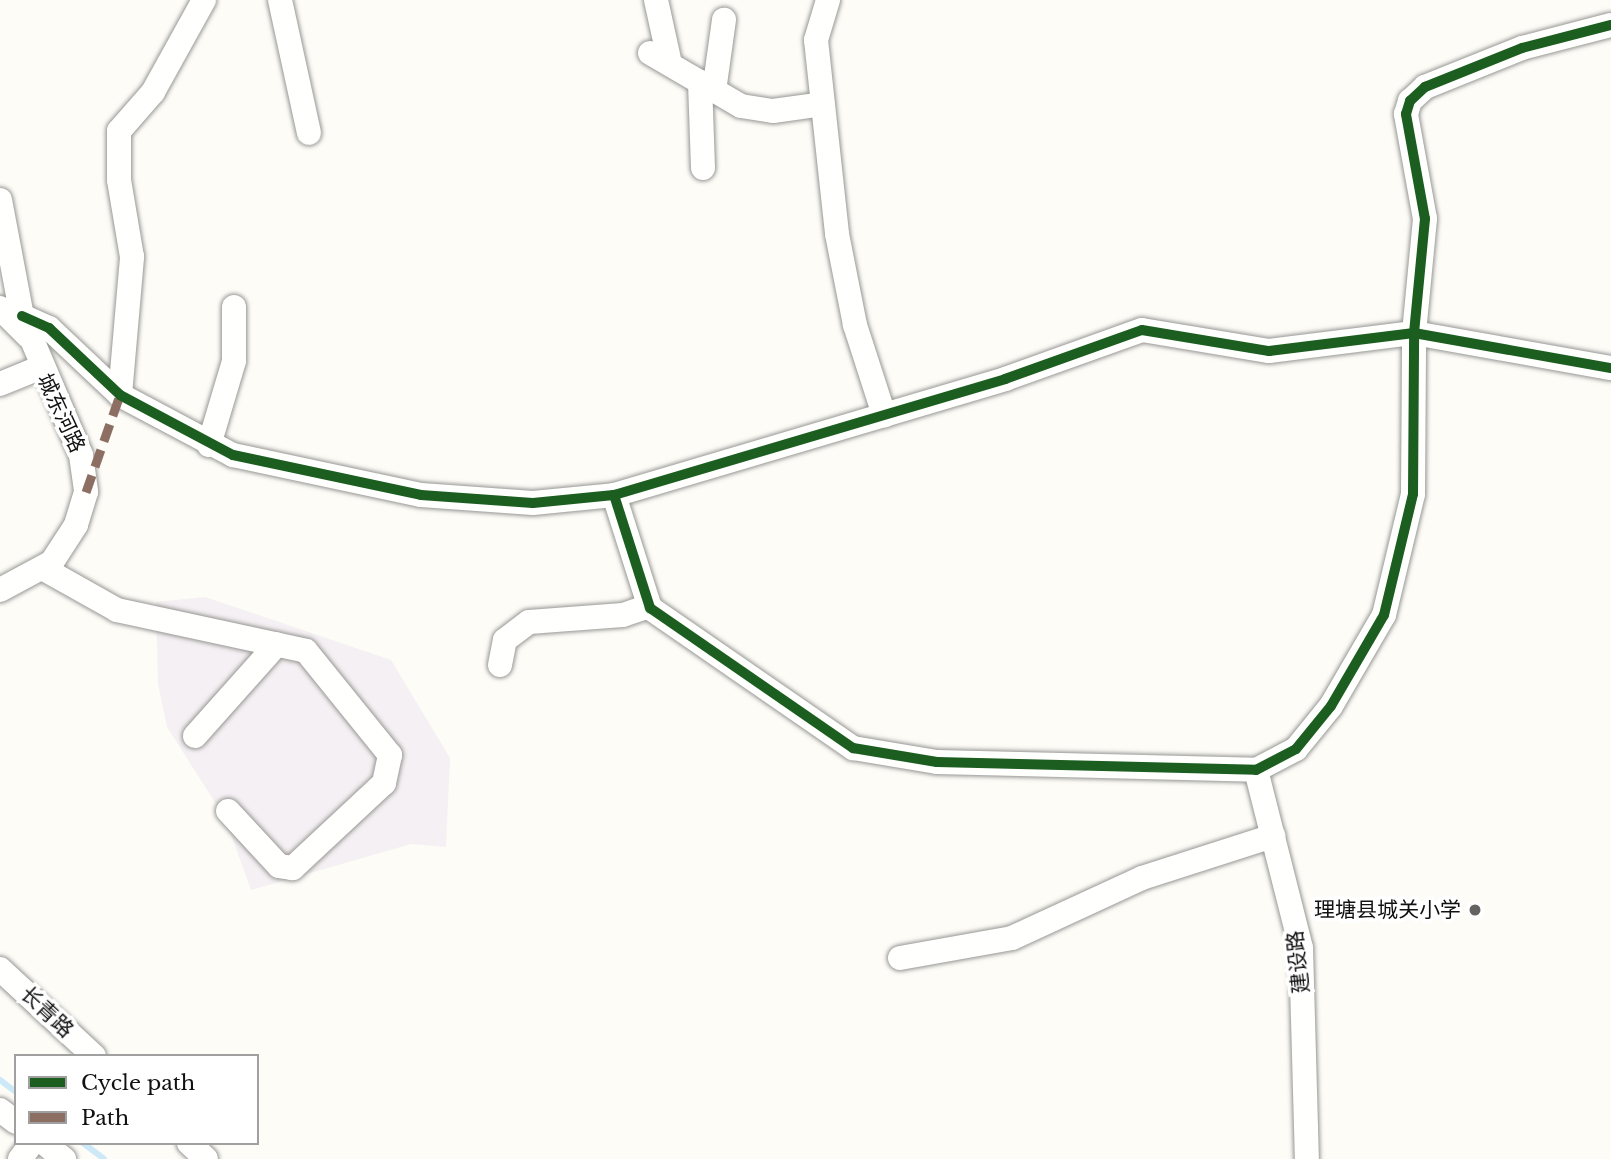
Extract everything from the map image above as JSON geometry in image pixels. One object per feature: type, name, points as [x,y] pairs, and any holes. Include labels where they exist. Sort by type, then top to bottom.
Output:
[{"type":"street","points":[[120,395],[132,257],[119,180],[119,131],[153,92],[204,0]]},
{"type":"street","points":[[280,0],[309,133]]},
{"type":"street","points":[[656,0],[659,56],[707,87],[754,109],[823,104]]},
{"type":"street","points":[[828,0],[816,24],[845,279],[884,415]]},
{"type":"street","points":[[703,168],[707,87],[724,20]]},
{"type":"street","points":[[614,495],[649,606],[853,748],[937,762],[1256,771],[1296,749],[1331,706],[1384,615],[1413,494],[1414,333],[1425,219],[1406,114],[1415,93],[1522,48],[1611,25]]},
{"type":"street","name":"城东河路","points":[[0,200],[17,320],[86,472],[76,525],[44,569],[0,590]]},
{"type":"street","points":[[209,446],[234,362],[234,307]]},
{"type":"street","points":[[17,320],[48,328],[120,395],[209,446],[421,495],[533,503],[614,495],[884,415],[1142,330],[1269,351],[1414,333],[1611,368]]},
{"type":"street","points":[[0,384],[39,368]]},
{"type":"street","points":[[44,569],[117,610],[277,643],[316,658],[388,750],[391,771],[293,868],[279,866],[228,811]]},
{"type":"street","points":[[500,665],[505,640],[529,622],[622,615],[649,606]]},
{"type":"street","points":[[195,736],[277,643]]},
{"type":"street","name":"建设路","points":[[1256,771],[1301,948],[1307,1159]]},
{"type":"street","points":[[900,958],[1012,938],[1142,878],[1273,836]]},
{"type":"street","name":"长青路","points":[[0,969],[92,1054]]},
{"type":"street","points":[[46,1145],[64,1159]]},
{"type":"street","points":[[191,1145],[206,1159]]},
{"type":"shaded area","points":[[205,597],[391,660],[450,758],[446,847],[411,844],[251,890],[225,818],[167,727],[158,684],[156,602]]},
{"type":"waterway","points":[[0,1080],[14,1090]]},
{"type":"waterway","points":[[86,1145],[104,1159]]},
{"type":"marked path","points":[[86,492],[120,395]]},
{"type":"cycle path","points":[[614,495],[650,608],[853,748],[937,762],[1256,770],[1296,749],[1331,706],[1384,615],[1413,494],[1414,333],[1425,219],[1406,114],[1410,101],[1425,87],[1522,48],[1611,25]]},
{"type":"cycle path","points":[[22,316],[49,328],[120,395],[233,455],[421,495],[533,503],[614,495],[1005,379],[1142,330],[1269,351],[1414,333],[1611,368]]},
{"type":"place","name":"理塘县城关小学","points":[[1475,910]]}]
